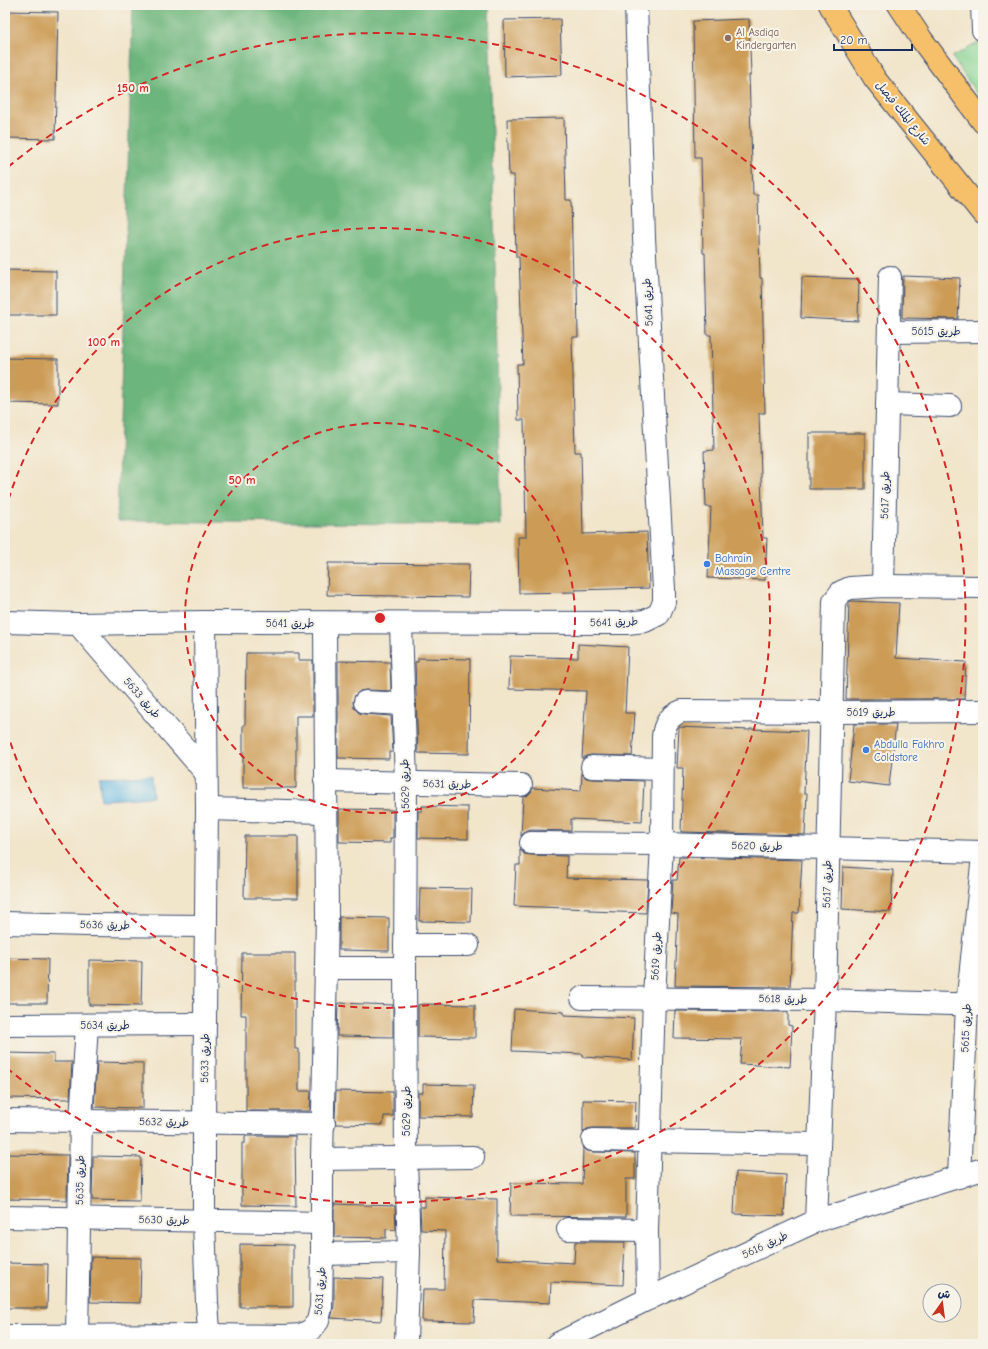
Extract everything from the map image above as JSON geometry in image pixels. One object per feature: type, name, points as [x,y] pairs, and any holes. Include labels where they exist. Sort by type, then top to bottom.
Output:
[{"type":"main road","name":"شارع الملك فيصل","points":[[830,5],[875,79],[983,214]]},
{"type":"main road","points":[[899,5],[922,40],[983,122]]},
{"type":"street","name":"طريق 5641","points":[[5,622],[78,624],[205,622],[401,624],[442,622],[627,623],[645,621],[659,614],[664,602],[644,238],[636,5]]},
{"type":"street","points":[[982,5],[983,30]]},
{"type":"street","name":"طريق 5617","points":[[882,586],[890,277]]},
{"type":"street","name":"طريق 5615","points":[[889,332],[983,331]]},
{"type":"street","points":[[887,404],[950,406]]},
{"type":"street","name":"طريق 5617","points":[[816,1221],[825,1000],[834,601],[841,592],[850,588],[882,586],[983,587]]},
{"type":"street","name":"طريق 5633","points":[[205,622],[207,810],[204,1221],[210,1340]]},
{"type":"street","name":"طريق 5631","points":[[5,1336],[77,1335],[210,1340],[301,1335],[311,1330],[318,1321],[321,1307],[326,968],[325,623]]},
{"type":"street","name":"طريق 5633","points":[[78,624],[206,773]]},
{"type":"street","name":"طريق 5629","points":[[401,624],[406,783],[406,1158],[409,1252],[406,1342]]},
{"type":"street","points":[[365,702],[404,704]]},
{"type":"street","name":"طريق 5619","points":[[648,1299],[647,1230],[654,998],[662,844],[662,737],[668,719],[674,714],[682,711],[983,711]]},
{"type":"street","points":[[592,767],[662,769]]},
{"type":"street","name":"طريق 5631","points":[[325,782],[521,785]]},
{"type":"street","points":[[207,810],[325,812]]},
{"type":"street","name":"طريق 5620","points":[[531,843],[662,844],[983,852]]},
{"type":"street","name":"طريق 5615","points":[[959,1177],[975,1005],[983,856]]},
{"type":"street","name":"طريق 5636","points":[[5,923],[206,926]]},
{"type":"street","points":[[405,945],[468,945]]},
{"type":"street","points":[[326,968],[405,968]]},
{"type":"street","name":"طريق 5618","points":[[582,998],[825,1000],[975,1005]]},
{"type":"street","name":"طريق 5634","points":[[5,1025],[205,1024]]},
{"type":"street","name":"طريق 5635","points":[[77,1335],[81,1120],[87,1025]]},
{"type":"street","name":"طريق 5632","points":[[5,1120],[324,1124]]},
{"type":"street","points":[[593,1140],[818,1144]]},
{"type":"street","points":[[322,1159],[473,1157]]},
{"type":"street","name":"طريق 5616","points":[[557,1344],[648,1299],[816,1221],[983,1169]]},
{"type":"street","name":"طريق 5630","points":[[5,1217],[322,1223]]},
{"type":"street","points":[[568,1229],[647,1230]]},
{"type":"street","name":"طريق 5631","points":[[322,1254],[409,1252]]},
{"type":"green space","points":[[133,5],[489,5],[501,525],[117,521]]},
{"type":"green space","points":[[978,43],[983,47],[983,103],[952,57]]},
{"type":"water","points":[[151,775],[153,797],[101,800],[99,777]]},
{"type":"building","points":[[5,11],[58,12],[55,139],[5,138]]},
{"type":"building","points":[[560,19],[562,75],[505,77],[504,20]]},
{"type":"building","points":[[749,19],[751,75],[749,75],[753,195],[758,195],[760,278],[762,278],[765,413],[759,413],[763,538],[767,538],[765,580],[708,578],[711,507],[706,507],[704,451],[714,450],[711,335],[707,335],[705,253],[703,253],[701,158],[695,158],[693,21]]},
{"type":"building","points":[[564,118],[566,200],[571,200],[573,281],[577,281],[578,337],[572,337],[575,452],[581,452],[583,534],[647,532],[649,588],[519,593],[518,537],[526,537],[524,420],[518,420],[517,364],[523,364],[519,257],[516,257],[514,175],[509,175],[507,119]]},
{"type":"building","points":[[5,270],[56,271],[56,315],[5,315]]},
{"type":"building","points":[[903,276],[960,278],[958,319],[902,318]]},
{"type":"building","points":[[802,277],[859,279],[858,321],[801,318]]},
{"type":"building","points":[[6,358],[58,359],[58,404],[5,403]]},
{"type":"building","points":[[809,433],[865,433],[865,489],[809,489]]},
{"type":"building","points":[[328,563],[469,564],[468,597],[327,595]]},
{"type":"building","points":[[849,602],[899,603],[896,658],[966,662],[964,699],[846,699]]},
{"type":"building","points":[[578,644],[628,647],[625,713],[635,713],[632,756],[592,755],[586,756],[582,759],[586,691],[509,689],[510,656],[578,658]]},
{"type":"building","points":[[246,653],[299,653],[299,660],[313,660],[313,716],[296,716],[296,788],[243,788],[243,725],[245,725]]},
{"type":"building","points":[[418,658],[470,659],[469,754],[418,753],[415,662],[418,662]]},
{"type":"building","points":[[338,661],[390,662],[391,691],[360,691],[355,695],[353,702],[354,708],[359,713],[391,716],[393,752],[389,752],[389,759],[338,758]]},
{"type":"building","points":[[854,724],[896,724],[889,786],[848,781]]},
{"type":"building","points":[[679,727],[807,731],[804,793],[807,793],[805,835],[681,832],[683,768],[677,768]]},
{"type":"building","points":[[582,774],[586,778],[592,779],[644,781],[642,822],[571,819],[571,831],[531,830],[525,832],[521,836],[523,797],[527,796],[533,788],[581,791]]},
{"type":"building","points":[[422,806],[468,807],[468,839],[418,838],[418,811],[422,811]]},
{"type":"building","points":[[339,809],[393,810],[393,838],[390,838],[390,843],[339,842]]},
{"type":"building","points":[[245,836],[298,836],[298,898],[244,898]]},
{"type":"building","points":[[520,849],[524,854],[567,856],[566,878],[648,880],[646,913],[514,906],[516,865],[520,865]]},
{"type":"building","points":[[679,857],[802,860],[799,913],[793,913],[790,987],[675,986],[678,914],[671,913],[673,880],[677,880]]},
{"type":"building","points":[[843,867],[893,870],[891,912],[842,909]]},
{"type":"building","points":[[420,888],[472,889],[471,922],[419,921]]},
{"type":"building","points":[[339,917],[389,918],[389,951],[339,950]]},
{"type":"building","points":[[242,953],[295,953],[295,1049],[299,1049],[299,1091],[311,1091],[310,1111],[246,1111],[246,1015],[241,1015]]},
{"type":"building","points":[[5,958],[48,959],[47,1003],[5,1003]]},
{"type":"building","points":[[89,960],[142,961],[141,1006],[89,1005]]},
{"type":"building","points":[[338,1003],[393,1005],[393,1037],[337,1036]]},
{"type":"building","points":[[418,1005],[475,1005],[475,1038],[418,1037]]},
{"type":"building","points":[[514,1009],[564,1012],[564,1015],[634,1018],[632,1060],[583,1057],[583,1054],[512,1051]]},
{"type":"building","points":[[675,1011],[788,1012],[788,1025],[792,1026],[790,1067],[740,1064],[742,1039],[674,1038]]},
{"type":"building","points":[[5,1053],[54,1054],[54,1062],[72,1062],[70,1099],[5,1098]]},
{"type":"building","points":[[97,1062],[143,1063],[143,1108],[94,1107]]},
{"type":"building","points":[[423,1084],[474,1085],[473,1117],[418,1116],[418,1093],[423,1093]]},
{"type":"building","points":[[336,1091],[393,1092],[393,1116],[384,1116],[383,1125],[336,1124]]},
{"type":"building","points":[[583,1100],[636,1101],[635,1128],[593,1128],[587,1129],[583,1133]]},
{"type":"building","points":[[245,1136],[295,1136],[296,1206],[242,1205],[242,1143],[245,1143]]},
{"type":"building","points":[[583,1147],[587,1151],[593,1152],[635,1153],[635,1179],[626,1179],[626,1217],[510,1216],[511,1183],[582,1184]]},
{"type":"building","points":[[5,1154],[68,1155],[67,1200],[5,1199]]},
{"type":"building","points":[[93,1156],[141,1157],[140,1201],[92,1200]]},
{"type":"building","points":[[736,1172],[786,1175],[784,1216],[734,1214]]},
{"type":"building","points":[[425,1197],[497,1199],[497,1259],[574,1263],[575,1242],[625,1242],[623,1285],[551,1282],[550,1303],[475,1300],[474,1322],[422,1321],[423,1289],[444,1289],[445,1231],[421,1230],[420,1207],[425,1207]]},
{"type":"building","points":[[334,1204],[395,1206],[396,1230],[386,1229],[386,1238],[334,1237]]},
{"type":"building","points":[[240,1244],[293,1245],[293,1307],[240,1307]]},
{"type":"building","points":[[91,1257],[141,1258],[140,1303],[90,1302]]},
{"type":"building","points":[[5,1263],[48,1264],[47,1308],[5,1308]]},
{"type":"building","points":[[334,1277],[383,1279],[381,1321],[331,1318],[334,1307]]},
{"type":"place","name":"Al Asdiqa Kindergarten","points":[[728,38]]},
{"type":"place","name":"Bahrain Massage Centre","points":[[707,564]]},
{"type":"place","name":"Abdulla Fakhro Coldstore","points":[[866,750]]}]
